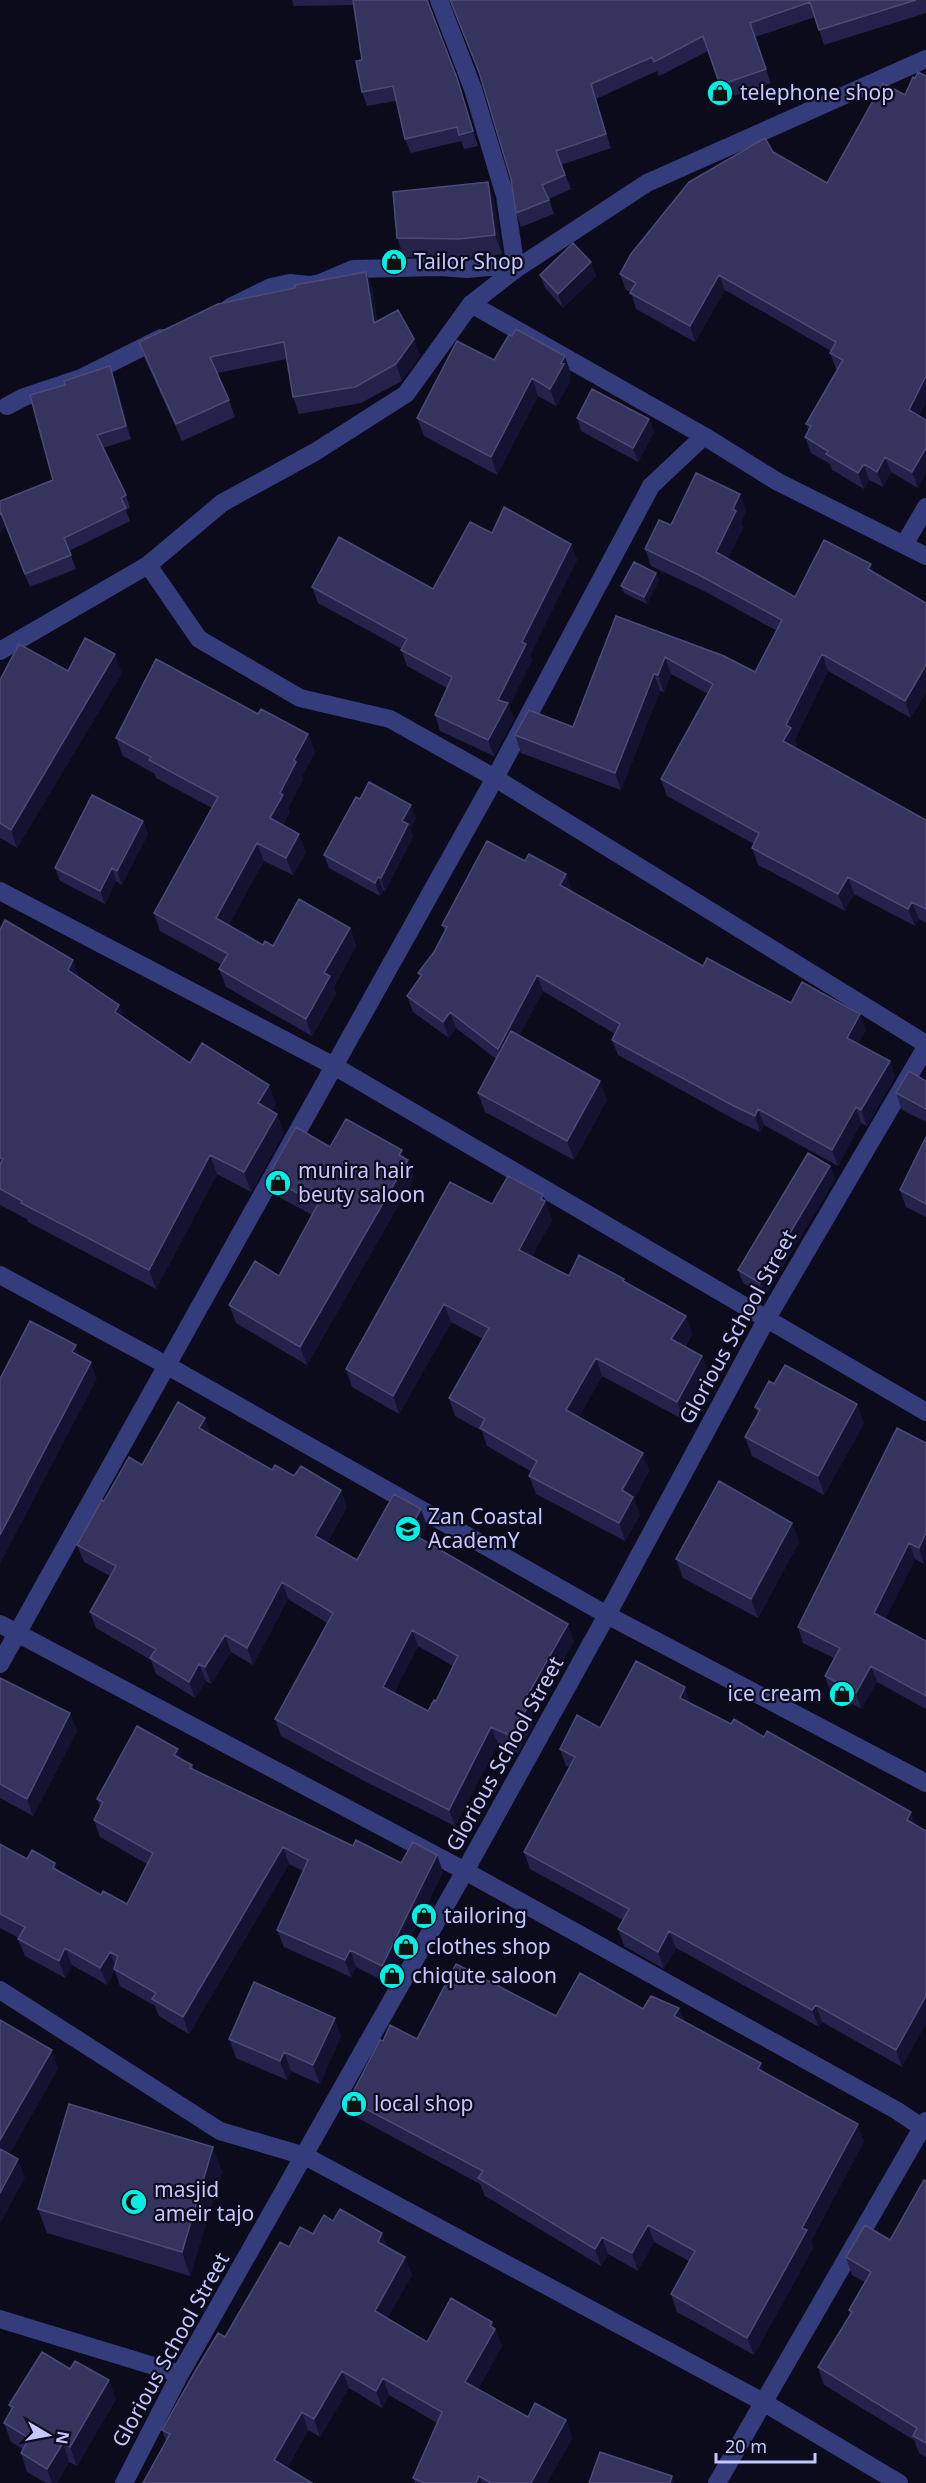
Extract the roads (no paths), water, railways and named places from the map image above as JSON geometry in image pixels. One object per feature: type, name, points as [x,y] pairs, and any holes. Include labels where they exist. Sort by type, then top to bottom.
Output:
[{"type":"street","points":[[439,0],[473,89],[505,196],[516,269]]},
{"type":"street","points":[[0,651],[148,565],[222,503],[315,452],[406,394],[471,304],[516,269],[647,183],[923,63]]},
{"type":"street","points":[[210,316],[272,287],[290,283],[310,285],[320,283],[353,269],[440,267],[467,269],[500,266],[516,269]]},
{"type":"street","points":[[471,304],[704,436],[778,482],[926,556]]},
{"type":"street","points":[[7,406],[24,397],[81,378],[174,332]]},
{"type":"street","points":[[0,1664],[495,778],[651,486],[704,436]]},
{"type":"street","points":[[904,545],[926,507]]},
{"type":"street","points":[[148,565],[199,639],[300,698],[390,720],[495,778],[926,1046]]},
{"type":"street","points":[[0,891],[334,1066],[926,1412]]},
{"type":"street","name":"Glorious School Street","points":[[124,2483],[180,2374],[465,1871],[607,1615],[766,1320],[926,1046]]},
{"type":"street","points":[[0,1275],[168,1366],[607,1615],[926,1783]]},
{"type":"street","points":[[0,1624],[465,1871],[925,2126],[717,2483]]},
{"type":"street","points":[[0,1990],[220,2131],[305,2156],[763,2402],[899,2483]]},
{"type":"street","points":[[0,2319],[180,2374]]},
{"type":"place","name":"telephone shop","points":[[720,93]]},
{"type":"place","name":"Tailor Shop","points":[[394,262]]},
{"type":"place","name":"munira hair beuty saloon","points":[[278,1183]]},
{"type":"place","name":"Zan Coastal AcademY","points":[[408,1529]]},
{"type":"place","name":"ice cream","points":[[842,1694]]},
{"type":"place","name":"tailoring","points":[[424,1916]]},
{"type":"place","name":"clothes shop","points":[[406,1947]]},
{"type":"place","name":"chiqute saloon","points":[[392,1976]]},
{"type":"place","name":"local shop","points":[[354,2104]]},
{"type":"place","name":"masjid ameir tajo","points":[[134,2202]]}]
